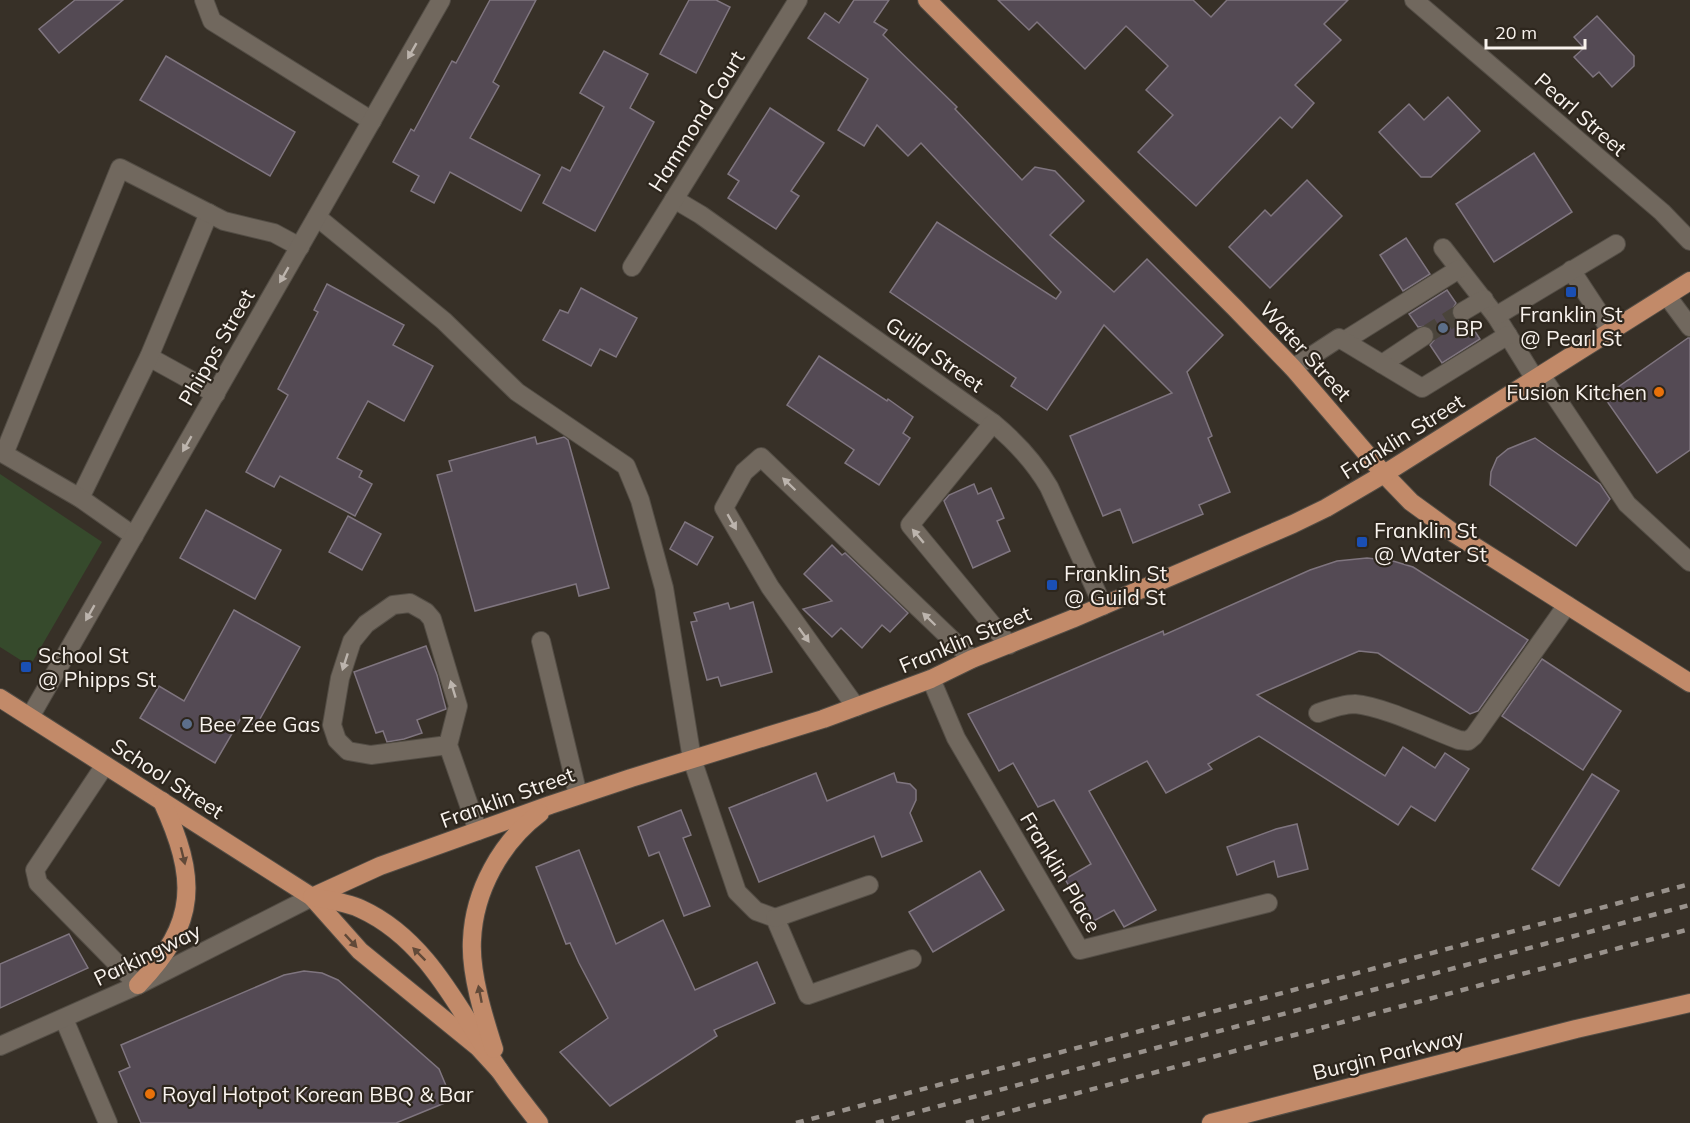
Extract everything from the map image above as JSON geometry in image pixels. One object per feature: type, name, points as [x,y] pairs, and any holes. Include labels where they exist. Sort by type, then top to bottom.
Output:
[{"type":"main road","name":"Water Street","points":[[927,0],[1293,368],[1384,474],[1411,501],[1455,534],[1690,683]]},
{"type":"main road","name":"Franklin Street","points":[[312,897],[380,866],[550,805],[856,707],[931,679],[972,659],[1103,606],[1302,520],[1384,474],[1690,281]]},
{"type":"main road","name":"School Street","points":[[0,698],[312,897],[360,951],[470,1041],[500,1071]]},
{"type":"main road","points":[[138,985],[157,965],[169,947],[180,921],[187,892],[187,872],[182,852],[162,801]]},
{"type":"main road","points":[[500,1071],[476,978],[472,942],[478,903],[499,856],[530,820],[550,805]]},
{"type":"main road","name":"School Street","points":[[312,897],[360,909],[395,931],[423,957],[438,974],[500,1071],[537,1123]]},
{"type":"main road","name":"Burgin Parkway","points":[[1576,1029],[1690,994]]},
{"type":"main road","name":"Burgin Parkway","points":[[1211,1123],[1576,1029],[1690,1003]]},
{"type":"street","points":[[204,0],[212,21],[372,122]]},
{"type":"street","name":"Phipps Street","points":[[30,717],[441,0]]},
{"type":"street","name":"Hammond Court","points":[[632,267],[798,0]]},
{"type":"street","name":"Pearl Street","points":[[1414,0],[1662,212],[1690,241]]},
{"type":"street","points":[[134,536],[80,498],[2,452],[120,168],[224,221],[274,232],[300,246]]},
{"type":"street","name":"Guild Street","points":[[674,199],[701,215],[993,423],[1013,440],[1039,470],[1103,606]]},
{"type":"street","points":[[80,498],[149,357],[209,213]]},
{"type":"street","points":[[317,217],[444,321],[517,392],[627,466],[640,500],[664,588],[693,759],[737,892],[756,911],[775,918],[869,885]]},
{"type":"street","points":[[1496,316],[1616,244]]},
{"type":"street","points":[[1443,248],[1484,299],[1627,504],[1690,562]]},
{"type":"street","points":[[1344,341],[1459,268]]},
{"type":"street","points":[[1571,270],[1611,331]]},
{"type":"street","points":[[1667,296],[1690,327]]},
{"type":"street","points":[[1462,312],[1484,299]]},
{"type":"street","points":[[1382,364],[1424,336]]},
{"type":"street","points":[[1293,368],[1339,338],[1422,388],[1508,336]]},
{"type":"street","points":[[149,357],[216,394]]},
{"type":"street","points":[[993,423],[910,525],[1009,645]]},
{"type":"street","points":[[856,707],[770,587],[724,508],[744,472],[761,457],[972,659]]},
{"type":"street","points":[[448,745],[371,756],[348,751],[337,740],[332,725],[340,678],[352,641],[366,624],[393,605],[410,603],[426,612],[432,619],[458,706],[448,745],[478,831]]},
{"type":"street","points":[[1318,713],[1354,704],[1376,708],[1458,740],[1468,741],[1567,605]]},
{"type":"street","points":[[542,641],[579,795]]},
{"type":"street","name":"Franklin Place","points":[[931,679],[956,738],[1080,950],[1268,903]]},
{"type":"street","points":[[105,765],[35,870],[38,883],[138,985]]},
{"type":"street","name":"Parkingway","points":[[0,1046],[138,985],[312,897]]},
{"type":"street","points":[[775,918],[808,995],[912,959]]},
{"type":"street","points":[[64,1019],[108,1123]]},
{"type":"green space","points":[[0,474],[102,542],[30,666],[0,647]]},
{"type":"building","points":[[75,0],[123,0],[59,53],[39,29]]},
{"type":"building","points":[[490,0],[536,0],[493,82],[499,86],[470,138],[540,175],[521,211],[450,172],[434,203],[411,191],[419,176],[393,162],[411,129],[414,131],[452,61],[456,63]]},
{"type":"building","points":[[689,0],[716,0],[730,7],[696,73],[660,54]]},
{"type":"building","points":[[854,0],[889,0],[874,22],[887,30],[883,35],[957,107],[955,109],[1022,180],[1035,167],[1055,171],[1084,201],[1050,235],[1114,292],[1147,259],[1223,335],[1187,372],[1212,436],[1208,438],[1230,492],[1199,505],[1203,514],[1133,543],[1120,509],[1103,516],[1070,436],[1172,393],[1104,325],[1047,410],[1011,386],[1016,378],[890,292],[937,222],[1056,299],[1061,292],[921,143],[908,156],[877,125],[864,146],[838,130],[868,79],[808,38],[825,13],[839,23]]},
{"type":"building","points":[[998,0],[1193,0],[1211,17],[1227,0],[1348,0],[1324,24],[1341,40],[1295,85],[1314,103],[1292,128],[1280,117],[1196,206],[1138,152],[1173,115],[1146,90],[1168,66],[1126,26],[1085,69],[1037,22],[1029,30]]},
{"type":"building","points":[[1597,16],[1634,56],[1634,66],[1612,87],[1599,72],[1593,77],[1574,57],[1584,48],[1574,37]]},
{"type":"building","points":[[604,51],[648,74],[630,108],[654,122],[595,231],[543,203],[562,167],[570,171],[604,107],[580,93]]},
{"type":"building","points":[[166,56],[295,132],[270,176],[140,100]]},
{"type":"building","points":[[1448,97],[1480,131],[1431,177],[1421,177],[1379,132],[1409,104],[1424,120]]},
{"type":"building","points":[[770,108],[824,143],[791,191],[799,196],[776,229],[728,198],[739,181],[728,174]]},
{"type":"building","points":[[1534,153],[1572,212],[1494,262],[1456,204]]},
{"type":"building","points":[[1307,180],[1342,216],[1270,288],[1229,247],[1265,210],[1271,216]]},
{"type":"building","points":[[1406,238],[1430,274],[1403,291],[1380,255]]},
{"type":"building","points":[[327,284],[404,325],[393,345],[433,366],[404,421],[368,401],[337,458],[362,471],[359,477],[372,484],[355,516],[280,476],[274,487],[246,472],[288,395],[278,389],[318,312],[314,310]]},
{"type":"building","points":[[581,288],[637,318],[616,357],[600,349],[591,366],[543,340],[560,310],[568,313]]},
{"type":"building","points":[[1447,290],[1456,303],[1451,312],[1453,318],[1462,323],[1468,321],[1480,339],[1442,363],[1430,345],[1434,340],[1434,330],[1428,326],[1418,327],[1409,314]]},
{"type":"building","points":[[1690,338],[1690,450],[1657,473],[1604,397]]},
{"type":"building","points":[[819,356],[913,417],[903,433],[910,438],[879,485],[845,463],[854,450],[787,405]]},
{"type":"building","points":[[535,437],[537,444],[564,437],[568,440],[609,588],[579,596],[576,584],[475,611],[437,475],[452,471],[449,461]]},
{"type":"building","points":[[1535,438],[1600,484],[1610,499],[1576,546],[1490,485],[1491,472],[1497,458],[1508,449]]},
{"type":"building","points":[[974,484],[978,494],[991,488],[1004,518],[997,521],[1010,551],[973,568],[944,501],[949,495]]},
{"type":"building","points":[[206,510],[281,550],[255,599],[180,558]]},
{"type":"building","points":[[348,516],[381,534],[362,570],[329,552]]},
{"type":"building","points":[[685,522],[713,537],[697,565],[670,549]]},
{"type":"building","points":[[832,545],[842,555],[845,553],[908,613],[890,632],[882,625],[862,648],[841,628],[832,637],[803,609],[832,601],[804,574]]},
{"type":"building","points":[[1367,558],[1393,561],[1413,567],[1528,640],[1478,711],[1470,714],[1378,653],[1359,651],[1257,695],[1385,776],[1403,747],[1435,768],[1445,753],[1469,769],[1435,821],[1411,806],[1398,825],[1259,736],[1208,764],[1212,769],[1166,793],[1147,761],[1089,791],[1156,910],[1124,927],[1114,910],[1090,923],[1065,879],[1091,864],[1054,800],[1038,807],[1013,763],[999,771],[968,714],[1163,631],[1164,635],[1310,570],[1337,561]]},
{"type":"building","points":[[753,602],[772,672],[721,686],[718,677],[707,680],[691,622],[697,621],[694,613],[728,603],[730,609]]},
{"type":"building","points":[[234,610],[300,647],[256,726],[241,718],[215,763],[140,718],[159,686],[184,701]]},
{"type":"building","points":[[426,646],[446,709],[417,720],[422,733],[387,742],[383,731],[376,733],[354,672]]},
{"type":"building","points":[[1542,659],[1621,711],[1583,770],[1502,716]]},
{"type":"building","points":[[816,773],[827,801],[894,773],[897,782],[910,784],[916,790],[916,800],[910,813],[922,841],[882,857],[874,836],[759,882],[729,808]]},
{"type":"building","points":[[1592,774],[1619,791],[1559,886],[1532,869]]},
{"type":"building","points":[[681,810],[691,835],[683,838],[710,906],[684,916],[659,852],[649,856],[638,827]]},
{"type":"building","points":[[1297,824],[1308,869],[1278,877],[1274,861],[1237,875],[1227,847],[1276,829]]},
{"type":"building","points":[[579,850],[616,944],[663,920],[695,990],[757,962],[775,1003],[714,1030],[717,1036],[610,1106],[560,1052],[608,1018],[570,943],[566,944],[536,867]]},
{"type":"building","points":[[980,871],[1004,910],[933,952],[909,912]]},
{"type":"building","points":[[69,934],[88,968],[0,1008],[0,964]]},
{"type":"building","points":[[304,971],[322,973],[338,980],[439,1069],[452,1100],[396,1123],[141,1123],[119,1072],[130,1067],[121,1045],[284,975]]},
{"type":"tunnel","points":[[1424,336],[1462,312]]},
{"type":"railway","points":[[796,1123],[1690,884]]},
{"type":"railway","points":[[876,1123],[1690,905]]},
{"type":"railway","points":[[966,1123],[1690,929]]},
{"type":"place","name":"Franklin St @ Pearl St","points":[[1571,292]]},
{"type":"place","name":"BP","points":[[1443,328]]},
{"type":"place","name":"Fusion Kitchen","points":[[1659,392]]},
{"type":"place","name":"Franklin St @ Water St","points":[[1362,542]]},
{"type":"place","name":"Franklin St @ Guild St","points":[[1052,585]]},
{"type":"place","name":"School St @ Phipps St","points":[[26,667]]},
{"type":"place","name":"Bee Zee Gas","points":[[187,724]]},
{"type":"place","name":"Royal Hotpot Korean BBQ & Bar","points":[[150,1094]]}]
